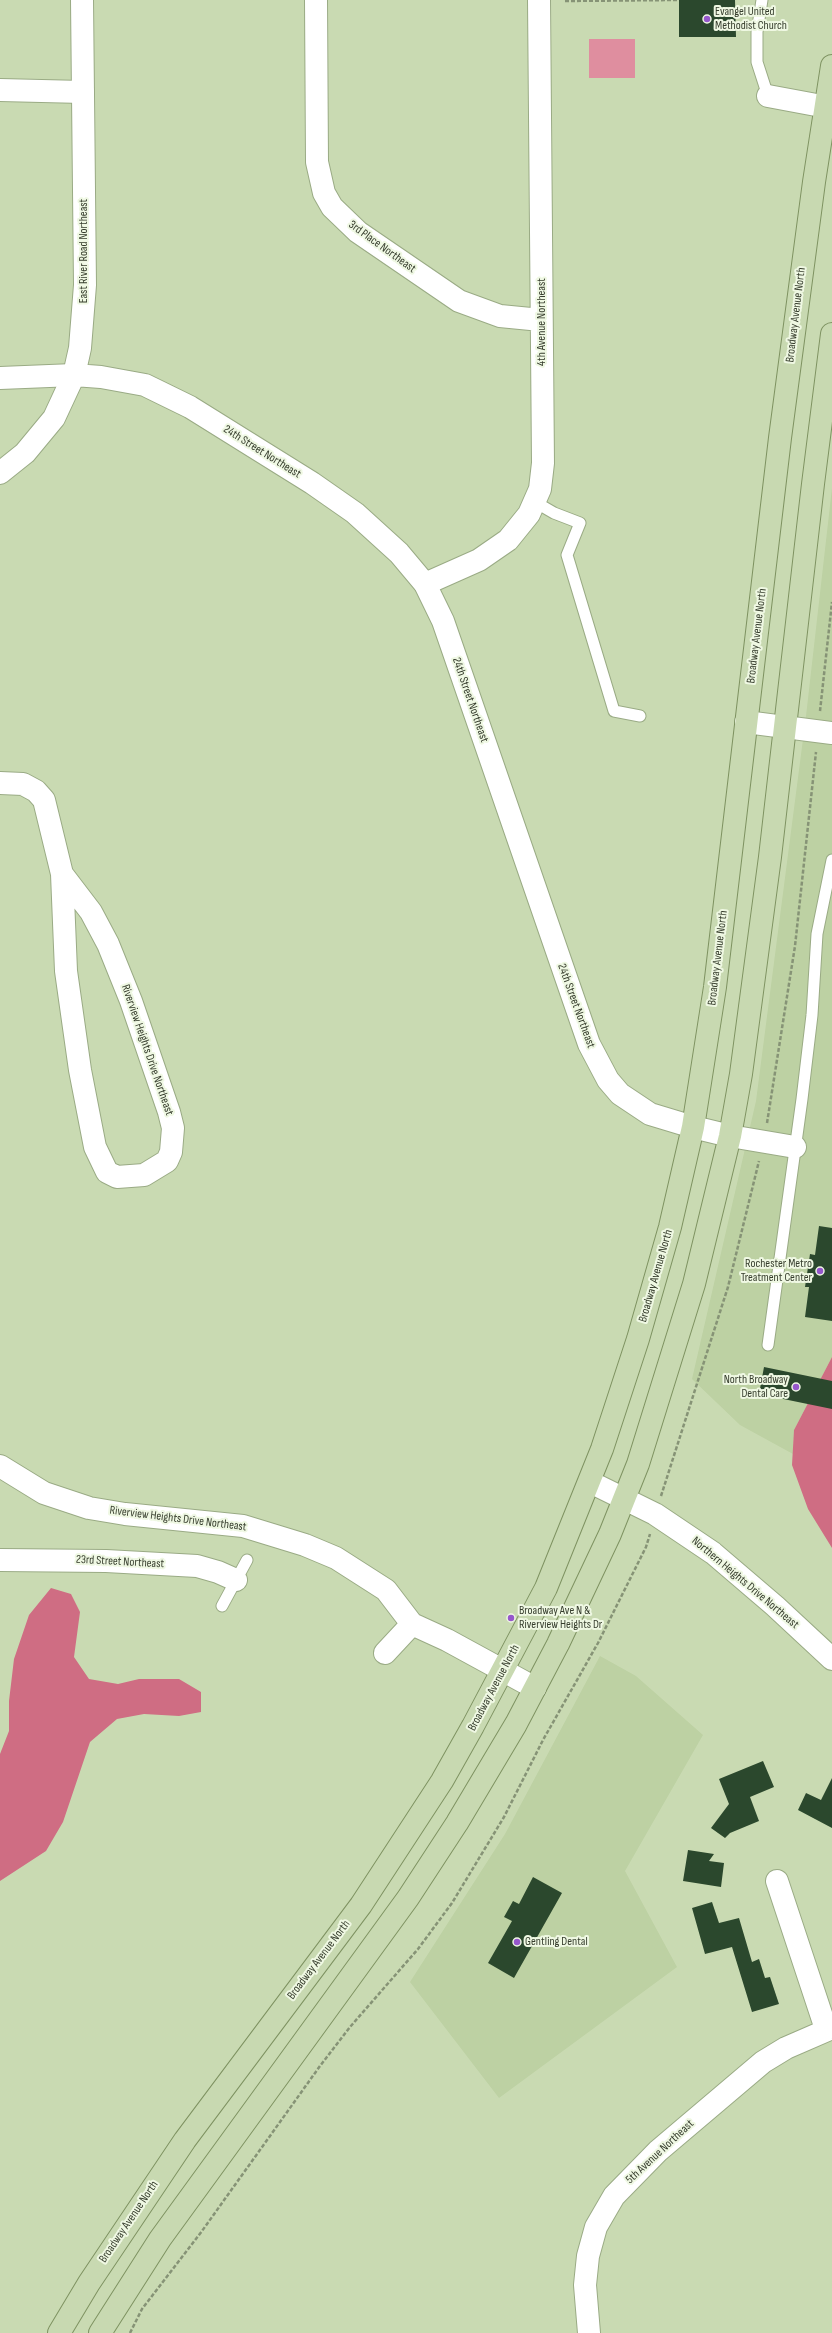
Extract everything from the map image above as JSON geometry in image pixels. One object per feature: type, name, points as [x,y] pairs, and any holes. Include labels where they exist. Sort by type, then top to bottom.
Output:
[{"type":"main road","name":"Broadway Avenue North","points":[[59,2333],[89,2283],[185,2140],[361,1905],[406,1839],[442,1781],[546,1588],[590,1482],[638,1339],[670,1227],[693,1127],[716,980],[781,430],[829,107],[832,66]]},
{"type":"main road","points":[[100,2333],[160,2238],[205,2174],[296,2053],[408,1898],[484,1779],[535,1688],[588,1581],[625,1498],[638,1464],[694,1284],[730,1136],[751,1006],[832,334]]},
{"type":"street","name":"East River Road Northeast","points":[[0,473],[40,436],[54,418],[74,375],[80,348],[84,314],[82,0]]},
{"type":"street","name":"3rd Place Northeast","points":[[316,0],[317,162],[324,193],[332,207],[358,232],[459,301],[500,316],[541,320]]},
{"type":"street","name":"4th Avenue Northeast","points":[[425,584],[479,560],[499,547],[520,527],[535,502],[540,489],[543,463],[539,0]]},
{"type":"street","points":[[0,90],[83,92]]},
{"type":"street","points":[[768,96],[829,107]]},
{"type":"street","name":"24th Street Northeast","points":[[0,378],[74,375],[101,377],[145,386],[190,407],[312,483],[354,513],[399,553],[425,584],[443,621],[596,1059],[608,1080],[620,1094],[641,1109],[664,1119],[730,1136],[795,1147]]},
{"type":"street","points":[[746,722],[832,733]]},
{"type":"street","name":"Riverview Heights Drive Northeast","points":[[0,783],[23,784],[36,790],[44,800],[62,874],[66,972],[80,1070],[95,1147],[108,1172],[117,1177],[144,1175],[166,1161],[171,1152],[173,1128],[169,1112],[131,1001],[108,944],[91,912],[62,874]]},
{"type":"street","name":"Riverview Heights Drive Northeast","points":[[0,1466],[44,1493],[89,1508],[124,1514],[243,1526],[305,1545],[336,1558],[386,1590],[412,1624],[447,1640],[535,1688]]},
{"type":"street","name":"Northern Heights Drive Northeast","points":[[590,1482],[655,1514],[713,1553],[775,1606],[832,1659]]},
{"type":"street","name":"23rd Street Northeast","points":[[0,1560],[106,1561],[197,1566],[218,1572],[236,1580]]},
{"type":"street","points":[[386,1653],[412,1624]]},
{"type":"street","name":"5th Avenue Northeast","points":[[589,2333],[585,2284],[588,2256],[596,2227],[614,2196],[658,2151],[763,2062],[786,2048],[829,2029],[777,1881]]},
{"type":"lane","points":[[762,0],[757,32],[757,62],[768,96]]},
{"type":"lane","points":[[535,502],[554,513],[580,523],[567,555],[614,711],[640,716]]},
{"type":"lane","points":[[768,1345],[812,1015],[816,934],[832,860]]},
{"type":"lane","points":[[222,1606],[247,1560]]},
{"type":"path","points":[[565,1],[678,0]]},
{"type":"path","points":[[820,707],[832,602]]},
{"type":"path","points":[[663,1491],[728,1287],[764,1142],[795,946],[816,757]]},
{"type":"path","points":[[130,2333],[142,2309],[202,2232],[320,2066],[350,2027],[418,1949],[452,1903],[504,1817],[543,1740],[598,1643],[646,1547]]},
{"type":"shaded area","points":[[589,39],[635,39],[635,78],[589,78]]},
{"type":"shaded area","points":[[832,488],[832,1357],[794,1430],[793,1454],[740,1425],[692,1379],[756,1101],[806,716]]},
{"type":"shaded area","points":[[832,1357],[832,1548],[808,1509],[792,1465],[794,1430]]},
{"type":"shaded area","points":[[51,1588],[71,1594],[80,1612],[74,1657],[89,1679],[118,1684],[139,1679],[179,1679],[201,1692],[201,1712],[179,1716],[144,1714],[117,1719],[90,1742],[63,1822],[46,1851],[0,1881],[0,1754],[9,1731],[9,1701],[14,1659],[29,1615]]},
{"type":"shaded area","points":[[600,1656],[636,1676],[703,1735],[625,1871],[677,1967],[499,2098],[410,1982],[505,1834]]},
{"type":"building","name":"Evangel United Methodist Church","points":[[679,0],[735,0],[736,37],[679,37]]},
{"type":"building","name":"Rochester Metro Treatment Center","points":[[819,1226],[832,1228],[832,1321],[805,1317],[809,1287],[805,1287],[810,1254],[815,1255]]},
{"type":"building","name":"North Broadway Dental Care","points":[[764,1367],[832,1381],[832,1409],[759,1394]]},
{"type":"building","points":[[763,1761],[774,1787],[750,1797],[759,1821],[730,1833],[725,1838],[711,1828],[729,1804],[719,1779]]},
{"type":"building","points":[[832,1778],[832,1828],[798,1810],[806,1793],[821,1800]]},
{"type":"building","points":[[688,1850],[714,1854],[709,1861],[724,1863],[721,1887],[683,1881]]},
{"type":"building","name":"Gentling Dental","points":[[533,1877],[562,1893],[514,1978],[488,1963],[512,1921],[504,1917],[513,1901],[519,1904]]},
{"type":"building","points":[[712,1902],[719,1923],[739,1918],[752,1962],[759,1959],[765,1978],[770,1977],[779,2004],[752,2012],[732,1947],[705,1954],[692,1908]]},
{"type":"place","name":"Evangel United Methodist Church","points":[[707,19]]},
{"type":"place","name":"Rochester Metro Treatment Center","points":[[820,1271]]},
{"type":"place","name":"North Broadway Dental Care","points":[[796,1387]]},
{"type":"place","name":"Broadway Ave N & Riverview Heights Dr","points":[[511,1618]]},
{"type":"place","name":"Gentling Dental","points":[[517,1942]]}]
